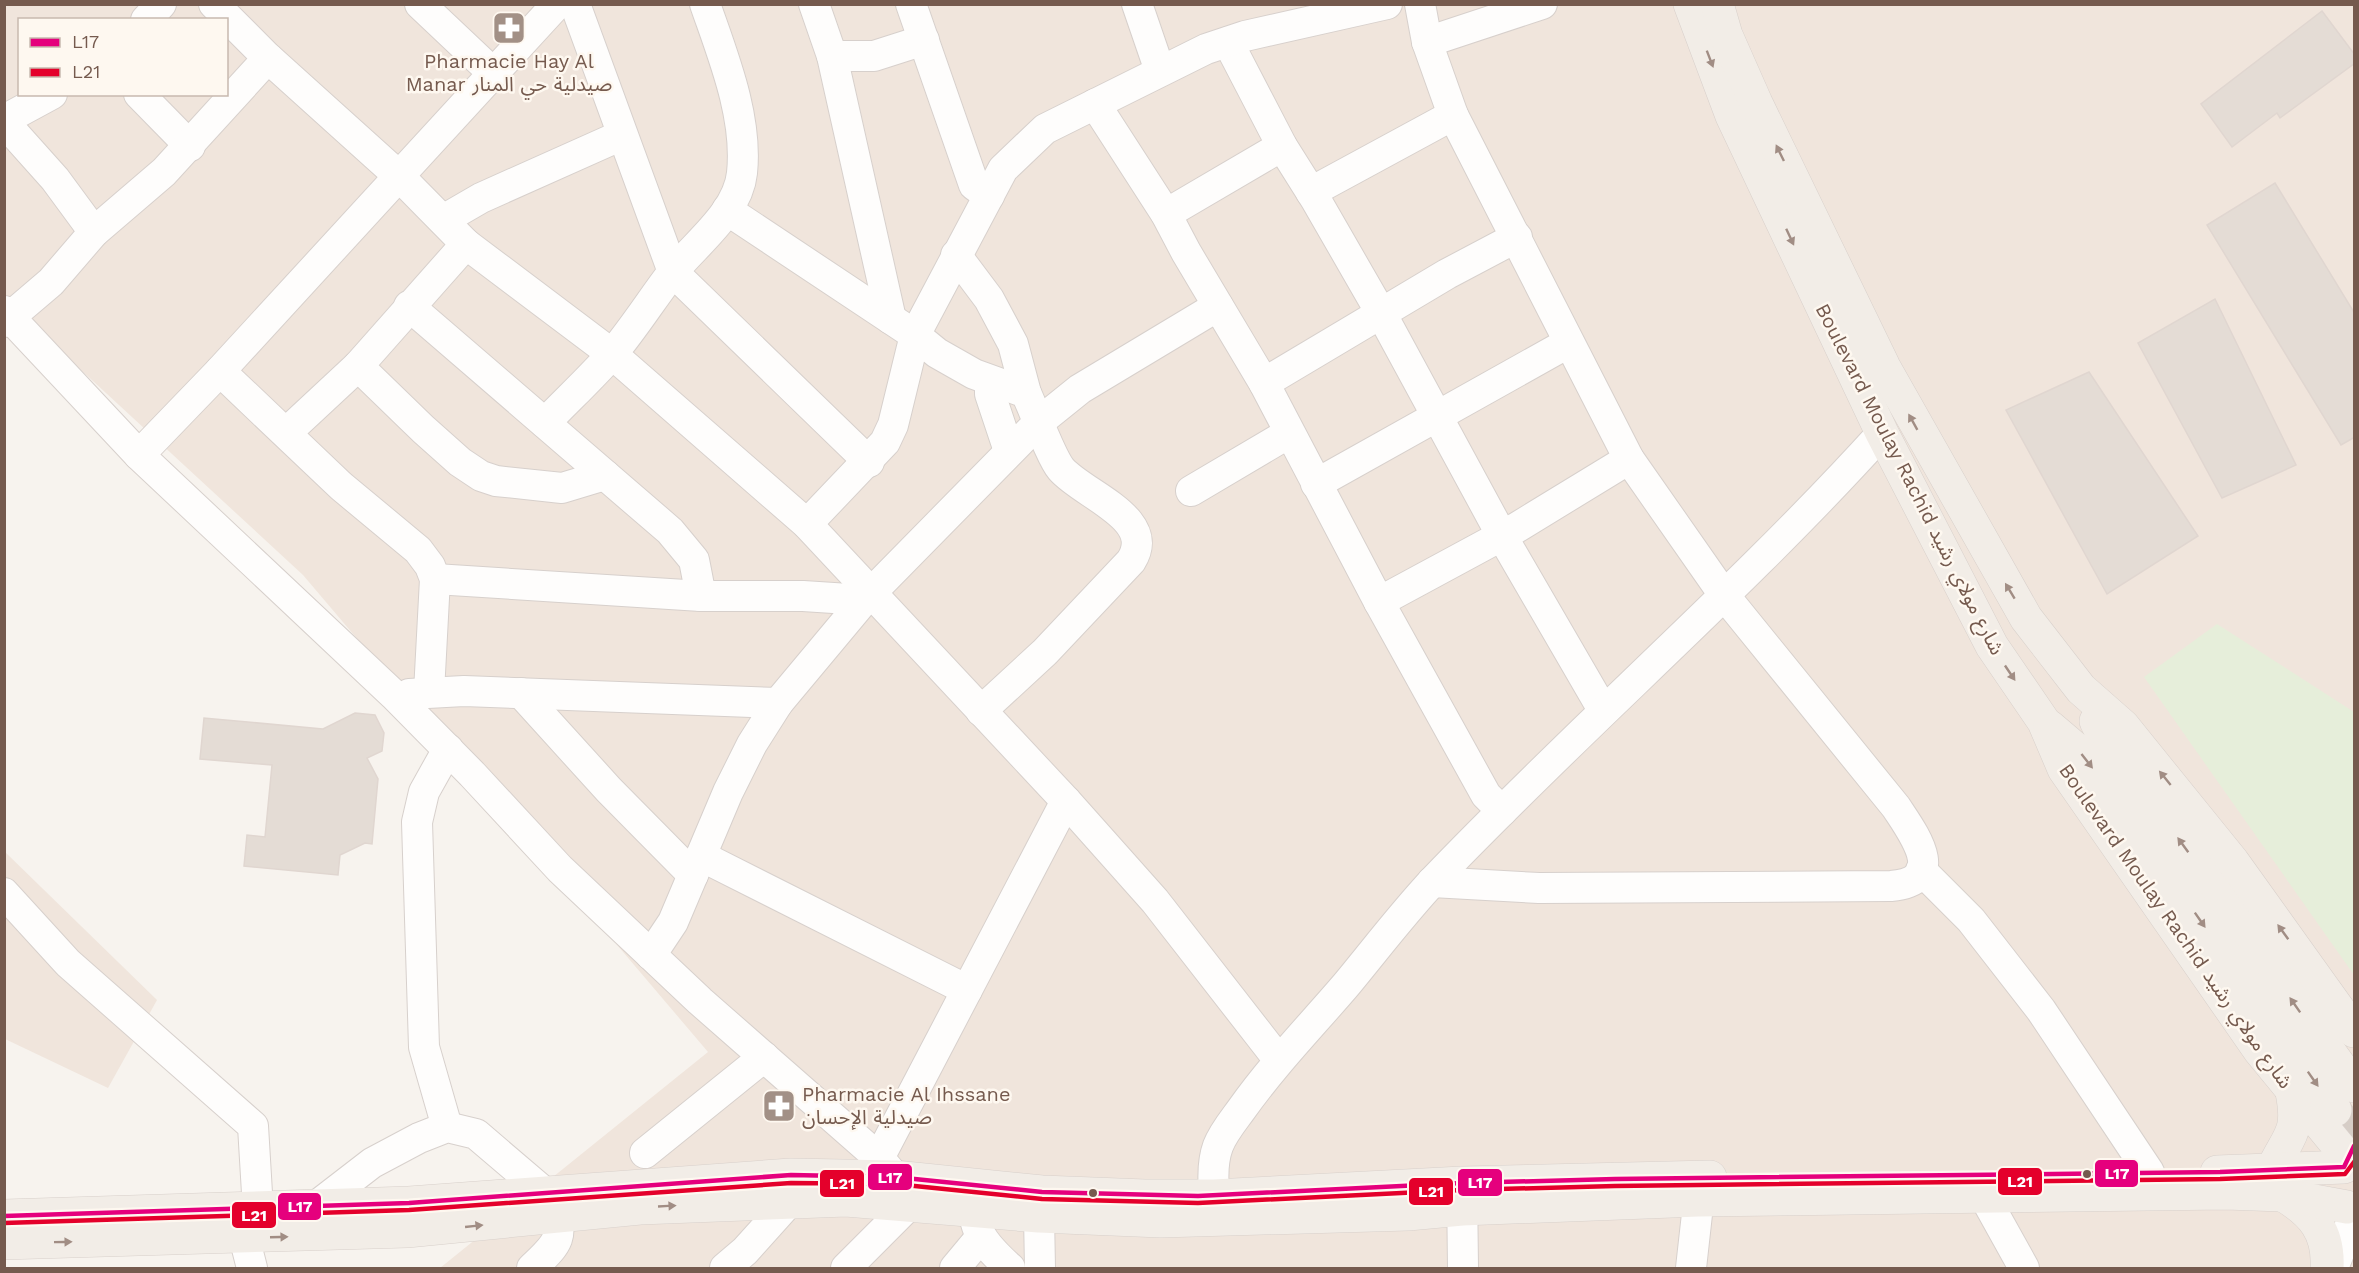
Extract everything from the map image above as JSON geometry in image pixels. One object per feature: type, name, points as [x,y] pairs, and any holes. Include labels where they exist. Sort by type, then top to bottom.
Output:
[{"type":"main road","name":"Boulevard Moulay Rachid شارع مولاي رشيد","points":[[1690,4],[1732,116],[1882,433],[1992,646],[2044,722],[2064,769],[2260,1051],[2292,1092],[2349,1157]]},
{"type":"main road","name":"Boulevard Moulay Rachid شارع مولاي رشيد","points":[[1717,4],[1726,35],[1756,103],[1889,377],[2026,618],[2081,689],[2123,726],[2233,862],[2355,1031]]},
{"type":"main road","points":[[2081,689],[2105,739],[2345,1098]]},
{"type":"main road","points":[[2044,722],[2083,755],[2345,1098]]},
{"type":"main road","points":[[2277,1182],[2296,1115],[2292,1092]]},
{"type":"main road","points":[[1700,1189],[1984,1196],[2277,1182],[2349,1157]]},
{"type":"main road","points":[[2349,1157],[2343,1185],[2352,1215]]},
{"type":"main road","points":[[4,1243],[248,1232],[437,1229],[551,1200],[791,1175],[894,1181],[974,1211],[1040,1204],[1216,1208],[1462,1196],[2149,1172],[2277,1182],[2352,1215]]},
{"type":"main road","points":[[4,1216],[248,1232],[315,1207],[551,1200],[683,1205],[846,1200],[894,1181]]},
{"type":"main road","points":[[2277,1182],[2316,1220],[2323,1234],[2327,1269]]},
{"type":"street","points":[[148,18],[161,4]]},
{"type":"street","points":[[214,4],[268,58],[400,177],[466,244],[612,354],[807,524],[867,597],[981,711],[1066,801],[1155,901],[1278,1059]]},
{"type":"street","points":[[420,4],[493,73]]},
{"type":"street","points":[[139,455],[400,177],[557,4]]},
{"type":"street","points":[[574,4],[597,60],[673,272],[869,462]]},
{"type":"street","points":[[545,423],[612,354],[673,272],[727,210],[742,175],[743,149],[737,110],[719,44],[705,4]]},
{"type":"street","points":[[807,524],[824,503],[869,462],[885,442],[893,425],[903,327],[832,56],[814,4]]},
{"type":"street","points":[[911,4],[974,185],[989,196]]},
{"type":"street","points":[[1137,4],[1160,71]]},
{"type":"street","points":[[903,327],[956,255],[1003,169],[1045,129],[1160,71],[1228,42],[1387,4]]},
{"type":"street","points":[[1420,4],[1427,42],[1453,115],[1629,459],[1724,595],[1896,807],[1922,850],[1924,864],[1909,882],[1902,885],[1539,888],[1432,882]]},
{"type":"street","points":[[1427,42],[1542,4]]},
{"type":"street","points":[[832,56],[874,56],[924,40]]},
{"type":"street","points":[[1228,42],[1282,146],[1381,313],[1502,536],[1604,710]]},
{"type":"street","points":[[268,58],[164,172],[94,232],[51,282],[6,317],[139,455],[448,749],[560,869],[764,1057],[894,1181]]},
{"type":"street","points":[[48,96],[4,121],[56,179],[94,232]]},
{"type":"street","points":[[141,96],[190,146]]},
{"type":"street","points":[[1095,104],[1166,214],[1264,383],[1379,602],[1486,795],[1502,811]]},
{"type":"street","points":[[1311,192],[1453,115]]},
{"type":"street","points":[[443,220],[481,198],[622,135]]},
{"type":"street","points":[[1166,214],[1282,146]]},
{"type":"street","points":[[727,210],[938,352],[990,382],[1026,393]]},
{"type":"street","points":[[1264,383],[1381,313],[1516,237]]},
{"type":"street","points":[[286,433],[358,366],[466,244]]},
{"type":"street","points":[[956,255],[989,299],[1013,344],[1026,393],[1060,469],[1129,522],[1138,537],[1138,545],[1131,561],[1102,594],[981,711]]},
{"type":"street","points":[[409,306],[670,531],[694,560],[701,596]]},
{"type":"street","points":[[651,955],[673,922],[728,792],[778,703],[867,597],[1039,422],[1080,389],[1218,306]]},
{"type":"street","points":[[1316,484],[1568,343]]},
{"type":"street","points":[[358,366],[401,409],[460,462],[481,476],[496,481],[562,488],[604,475]]},
{"type":"street","points":[[220,371],[341,486],[418,550],[430,566],[435,579],[429,692]]},
{"type":"street","points":[[990,382],[990,394],[1009,451]]},
{"type":"street","points":[[1191,491],[1289,433]]},
{"type":"street","points":[[1216,1208],[1214,1165],[1218,1146],[1278,1059],[1344,987],[1432,882],[1844,476],[1882,433]]},
{"type":"street","points":[[1379,602],[1502,536],[1629,459]]},
{"type":"street","points":[[435,579],[701,596],[867,597]]},
{"type":"street","points":[[393,695],[429,692],[521,693],[778,703]]},
{"type":"street","points":[[521,693],[609,790],[697,865],[967,990]]},
{"type":"street","points":[[447,1127],[424,1047],[417,822],[424,792],[448,749]]},
{"type":"street","points":[[846,1269],[894,1181],[967,990],[1066,801]]},
{"type":"street","points":[[1921,870],[1971,920],[2041,1010],[2149,1172]]},
{"type":"street","points":[[4,892],[68,963],[253,1126],[248,1232]]},
{"type":"street","points":[[645,1153],[764,1057]]},
{"type":"street","points":[[315,1207],[372,1163],[419,1138],[447,1127],[476,1134],[551,1200],[561,1232],[554,1245],[532,1269]]},
{"type":"street","points":[[1691,1269],[1700,1189]]},
{"type":"street","points":[[1462,1196],[1463,1269]]},
{"type":"street","points":[[1984,1196],[2024,1269]]},
{"type":"street","points":[[744,1263],[789,1202]]},
{"type":"street","points":[[1040,1204],[1040,1269]]},
{"type":"street","points":[[955,1269],[974,1211]]},
{"type":"street","points":[[974,1211],[1010,1269]]},
{"type":"street","points":[[2333,1269],[2352,1215]]},
{"type":"shaded area","points":[[5,5],[2354,5],[2354,1268],[440,1268],[708,1052],[303,575],[28,321],[5,336]]},
{"type":"shaded area","points":[[4,851],[157,1000],[108,1088],[5,1039]]},
{"type":"green space","points":[[2217,624],[2354,712],[2354,975],[2144,677]]},
{"type":"building","points":[[2322,11],[2355,55],[2355,63],[2280,118],[2277,113],[2232,147],[2201,104]]},
{"type":"building","points":[[2275,183],[2355,314],[2355,437],[2341,445],[2207,225]]},
{"type":"building","points":[[2215,299],[2296,465],[2222,498],[2138,343]]},
{"type":"building","points":[[2089,372],[2198,536],[2107,594],[2006,410]]},
{"type":"building","points":[[355,713],[375,715],[384,733],[382,751],[367,758],[378,779],[372,844],[365,843],[340,855],[338,875],[244,866],[247,835],[265,837],[272,765],[200,759],[204,718],[323,729]]},
{"type":"tunnel","points":[[2335,1110],[2354,1136]]},
{"type":"transit line","name":"L17","points":[[4,1216],[409,1203],[791,1175],[895,1177],[1042,1192],[1198,1196],[1462,1183],[1615,1179],[2220,1172],[2344,1167],[2354,1146]]},
{"type":"transit line","name":"L21","points":[[4,1223],[409,1210],[791,1183],[895,1184],[1042,1199],[1198,1203],[1462,1190],[1615,1186],[2220,1179],[2345,1174],[2354,1162]]},
{"type":"place","name":"Pharmacie Hay Al Manar صيدلية حي المنار","points":[[509,28]]},
{"type":"place","name":"Pharmacie Al Ihssane صيدلية الإحسان","points":[[779,1106]]}]
